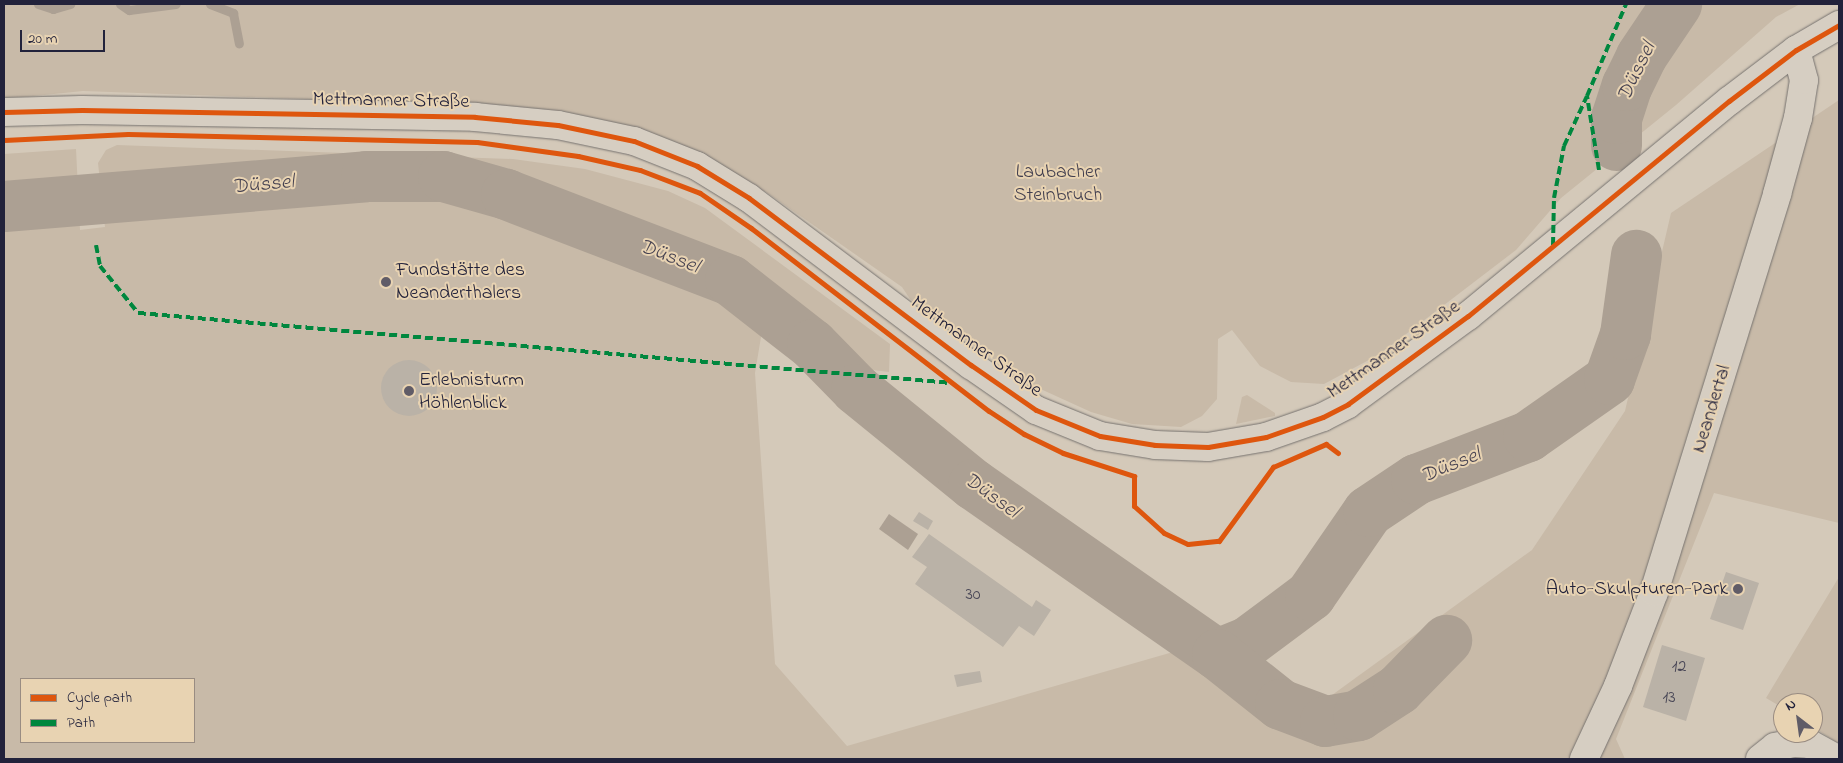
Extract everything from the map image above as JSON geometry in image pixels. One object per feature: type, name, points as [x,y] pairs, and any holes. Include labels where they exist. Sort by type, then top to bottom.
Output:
[{"type":"main road","name":"Mettmanner Straße","points":[[4,112],[82,110],[475,117],[558,125],[634,141],[698,166],[749,198],[970,365],[1036,410],[1100,436],[1180,448],[1266,438],[1323,417],[1348,404],[1468,316],[1579,223],[1796,50],[1839,25]]},
{"type":"main road","name":"Neandertal","points":[[1584,759],[1618,686],[1654,592],[1772,213],[1798,118],[1804,80],[1796,50]]},
{"type":"main road","points":[[1760,759],[1776,747],[1794,742],[1810,744],[1837,759]]},
{"type":"green space","name":"Laubacher Steinbruch","points":[[4,4],[1800,4],[1776,17],[1676,105],[1561,198],[1516,250],[1380,354],[1324,384],[1291,382],[1260,366],[1232,330],[1218,339],[1217,399],[1202,416],[1181,427],[1132,424],[1091,412],[1034,386],[961,337],[910,299],[902,287],[766,192],[477,105],[83,91],[4,99]]},
{"type":"green space","points":[[1839,100],[1839,523],[1714,493],[1616,739],[1625,759],[4,759],[4,154],[76,149],[80,230],[105,227],[98,163],[106,150],[117,145],[513,159],[585,169],[668,191],[705,208],[890,344],[889,372],[810,362],[763,325],[755,373],[775,664],[847,746],[1180,650],[1299,719],[1532,550],[1625,411],[1671,213]]},
{"type":"green space","points":[[1247,395],[1275,413],[1275,416],[1236,424],[1242,397]]},
{"type":"green space","points":[[1839,577],[1839,744],[1823,734],[1823,693],[1773,693],[1773,702],[1766,698]]},
{"type":"shaded area","points":[[889,514],[918,534],[908,550],[879,529]]},
{"type":"building","name":"Erlebnisturm Höhlenblick","points":[[403,360],[415,360],[425,364],[433,372],[437,388],[433,404],[425,412],[415,416],[403,416],[393,412],[385,404],[381,394],[381,382],[385,372],[393,364]]},
{"type":"building","points":[[919,512],[933,521],[928,530],[913,521]]},
{"type":"building","points":[[929,534],[1032,607],[1036,600],[1051,610],[1034,636],[1019,626],[1003,647],[915,584],[927,567],[912,557]]},
{"type":"building","points":[[1726,572],[1759,583],[1743,630],[1710,619]]},
{"type":"building","points":[[1662,645],[1705,658],[1686,721],[1643,707]]},
{"type":"building","points":[[980,671],[982,682],[957,687],[954,675]]},
{"type":"waterway","points":[[38,4],[53,9],[70,4]]},
{"type":"waterway","points":[[120,4],[129,10],[176,4]]},
{"type":"waterway","points":[[210,4],[233,13],[239,43]]},
{"type":"waterway","name":"Düssel","points":[[1616,145],[1616,118],[1627,85],[1641,56],[1676,4]]},
{"type":"waterway","name":"Düssel","points":[[4,206],[366,176],[443,176],[506,194],[730,280],[812,344],[856,389],[973,484],[1217,654],[1247,642],[1310,595],[1368,511],[1416,479],[1528,436],[1609,379],[1625,334],[1636,255]]},
{"type":"waterway","name":"Düssel","points":[[1217,654],[1280,704],[1325,721],[1358,715],[1398,689],[1446,640]]},
{"type":"marked path","points":[[1599,170],[1587,96],[1626,4]]},
{"type":"marked path","points":[[1553,245],[1554,198],[1564,146],[1587,96]]},
{"type":"marked path","points":[[96,245],[100,266],[138,313],[952,383]]},
{"type":"cycle path","points":[[4,112],[82,110],[475,117],[558,125],[634,141],[697,166],[749,198],[971,365],[1036,410],[1100,436],[1155,445],[1208,447],[1266,437],[1323,417],[1348,404],[1468,316],[1729,101],[1796,50],[1839,25]]},
{"type":"cycle path","points":[[4,140],[128,134],[477,142],[578,156],[640,170],[700,193],[751,228],[989,411],[1024,434],[1063,453],[1134,476],[1134,506],[1164,533],[1188,544],[1219,541],[1273,467],[1326,444],[1338,453]]},
{"type":"place","name":"Fundstätte des Neanderthalers","points":[[386,282]]},
{"type":"place","name":"Erlebnisturm Höhlenblick","points":[[409,391]]},
{"type":"place","name":"Auto-Skulpturen-Park","points":[[1738,589]]}]
